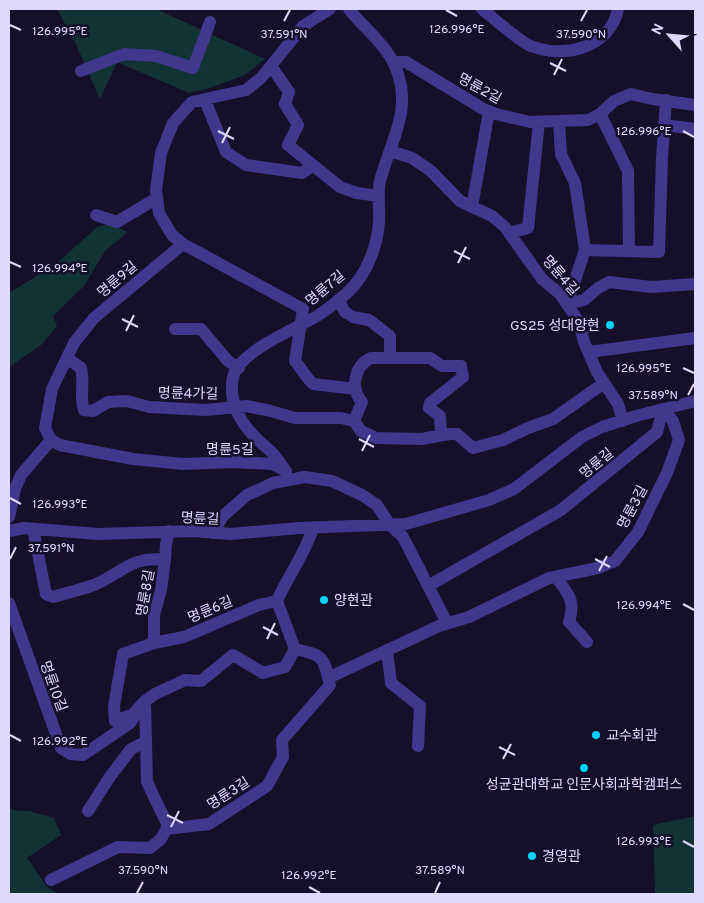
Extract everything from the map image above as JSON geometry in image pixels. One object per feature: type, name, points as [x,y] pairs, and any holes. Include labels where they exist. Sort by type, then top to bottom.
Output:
[{"type":"street","points":[[330,9],[303,26],[261,78],[246,90],[192,102],[173,123],[161,153],[156,190],[159,213],[172,235],[183,244],[303,309],[295,361],[306,374],[308,380],[313,384],[356,389]]},
{"type":"street","name":"명륜7길","points":[[289,475],[275,455],[256,439],[242,422],[232,401],[233,376],[244,360],[266,343],[318,316],[348,291],[365,272],[375,245],[379,222],[380,182],[403,107],[398,73],[389,52],[349,9]]},
{"type":"street","points":[[482,9],[529,46],[558,53],[580,49],[600,38],[616,18],[618,9]]},
{"type":"street","points":[[81,71],[124,54],[156,56],[193,68],[210,22]]},
{"type":"street","name":"명륜2길","points":[[393,62],[406,62],[489,111],[530,122],[588,120],[600,114],[614,101],[631,94],[695,105]]},
{"type":"street","points":[[271,66],[289,92],[284,104],[298,125],[288,145],[340,188],[379,196]]},
{"type":"street","points":[[205,100],[226,152],[246,165],[302,173],[312,166]]},
{"type":"street","points":[[585,250],[659,252],[666,100]]},
{"type":"street","points":[[472,207],[489,111]]},
{"type":"street","points":[[600,114],[628,171],[629,251]]},
{"type":"street","points":[[559,121],[561,154],[575,184],[585,250],[566,304]]},
{"type":"street","points":[[509,233],[528,228],[539,122]]},
{"type":"street","points":[[664,125],[695,129]]},
{"type":"street","name":"명륜4길","points":[[390,151],[412,158],[431,171],[460,201],[492,216],[509,233],[542,279],[560,294],[579,322],[588,352],[597,372],[618,404],[623,421]]},
{"type":"street","points":[[96,215],[117,222],[157,198]]},
{"type":"street","name":"명륜9길","points":[[51,440],[45,428],[52,389],[74,343],[94,318],[183,244]]},
{"type":"street","points":[[566,304],[584,300],[598,288],[610,282],[651,287],[695,284]]},
{"type":"street","points":[[338,300],[345,312],[353,317],[369,320],[390,336],[390,358]]},
{"type":"street","points":[[175,329],[201,329],[228,361],[239,368]]},
{"type":"street","points":[[588,352],[695,338]]},
{"type":"street","name":"명륜4가길","points":[[67,358],[81,368],[84,377],[82,404],[84,410],[93,411],[108,402],[127,401],[149,407],[206,410],[246,406],[295,418],[341,418],[354,421]]},
{"type":"street","points":[[441,436],[440,416],[430,408],[430,403],[463,377],[461,366],[442,366],[430,358],[371,358],[364,361],[358,370],[355,382],[357,396],[362,402],[354,421],[361,431],[376,438],[422,439],[457,434],[473,448],[503,440],[528,428],[553,420],[604,383]]},
{"type":"street","name":"명륜길","points":[[9,532],[24,528],[98,534],[194,531],[230,534],[406,524],[489,500],[514,489],[582,436],[623,421],[695,400]]},
{"type":"street","name":"명륜길","points":[[428,586],[562,510],[657,432],[663,409]]},
{"type":"street","name":"명륜3길","points":[[166,829],[209,824],[267,786],[283,757],[282,740],[330,685],[328,678],[439,626],[469,617],[549,578],[598,568],[615,560],[638,532],[667,472],[679,440],[673,421],[663,409]]},
{"type":"street","points":[[9,517],[15,489],[15,473],[51,440]]},
{"type":"street","name":"명륜5길","points":[[51,440],[60,445],[134,459],[183,464],[233,462],[272,464],[289,475],[332,481],[362,495],[377,505],[390,525]]},
{"type":"street","points":[[213,533],[222,516],[247,495],[289,475]]},
{"type":"street","points":[[390,525],[403,538],[447,624]]},
{"type":"street","points":[[154,643],[123,654],[114,706],[115,721],[133,714],[145,701],[155,694],[185,680],[201,682],[233,655],[263,673],[285,667],[295,649],[277,601],[308,545],[313,528]]},
{"type":"street","name":"명륜8길","points":[[33,529],[46,594],[52,597],[95,584],[126,566],[153,558],[166,560]]},
{"type":"street","name":"명륜8길","points":[[154,643],[154,615],[161,590],[169,532]]},
{"type":"street","points":[[556,577],[572,600],[572,613],[569,622],[587,642]]},
{"type":"street","name":"명륜6길","points":[[154,643],[184,637],[259,605],[277,601]]},
{"type":"street","name":"명륜10길","points":[[9,603],[15,634],[61,748],[71,754],[83,755],[130,723],[145,701]]},
{"type":"street","points":[[295,649],[316,654],[325,664],[328,678]]},
{"type":"street","points":[[387,650],[391,683],[420,706],[418,746]]},
{"type":"street","points":[[51,880],[118,847],[150,848],[161,839],[168,826],[146,782],[145,701]]},
{"type":"street","points":[[88,811],[109,778],[131,749],[145,742]]},
{"type":"green space","points":[[57,9],[156,9],[265,59],[245,75],[210,88],[189,93],[117,62],[100,99],[75,42]]},
{"type":"green space","points":[[109,224],[128,232],[105,251],[84,286],[53,316],[57,326],[41,345],[9,367],[9,293],[56,264],[97,227]]},
{"type":"green space","points":[[9,808],[54,818],[61,835],[27,858],[47,887],[59,894],[9,894]]},
{"type":"green space","points":[[695,816],[695,894],[655,894],[653,825]]},
{"type":"place","name":"GS25 성대양현","points":[[610,325]]},
{"type":"place","name":"양현관","points":[[324,600]]},
{"type":"place","name":"교수회관","points":[[596,735]]},
{"type":"place","name":"성균관대학교 인문사회과학캠퍼스","points":[[584,768]]},
{"type":"place","name":"경영관","points":[[532,856]]}]
